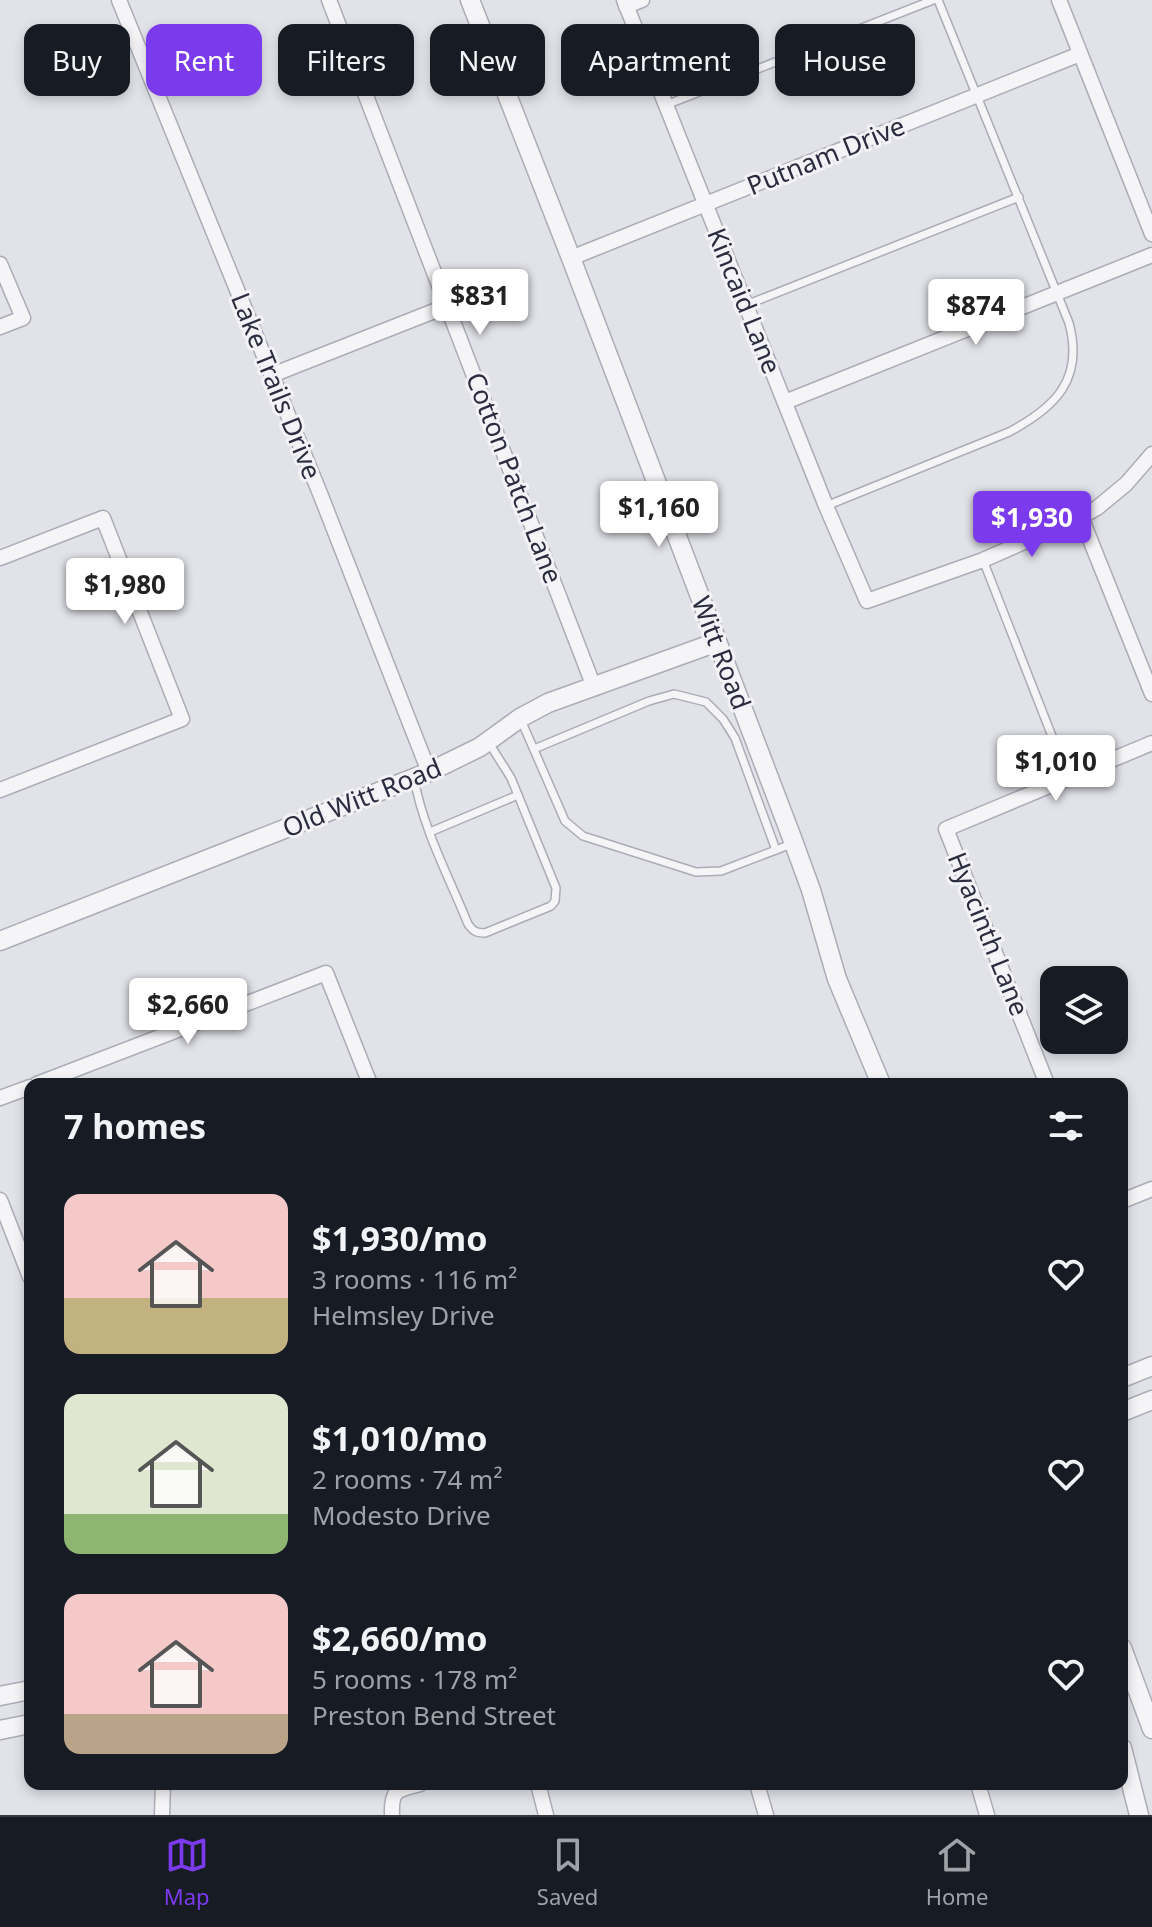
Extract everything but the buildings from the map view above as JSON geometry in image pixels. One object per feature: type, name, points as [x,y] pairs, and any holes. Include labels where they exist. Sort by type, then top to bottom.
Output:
[{"type":"street","name":"Lake Trails Drive","points":[[119,0],[321,496],[422,775]]},
{"type":"street","name":"Cotton Patch Lane","points":[[329,0],[594,687]]},
{"type":"street","name":"Witt Road","points":[[470,0],[794,843],[837,979],[878,1078]]},
{"type":"street","points":[[625,3],[642,0]]},
{"type":"street","points":[[1059,0],[1152,234]]},
{"type":"street","name":"Kincaid Lane","points":[[625,3],[867,601],[983,560]]},
{"type":"street","name":"Putnam Drive","points":[[571,258],[1080,54]]},
{"type":"street","points":[[785,402],[1152,255]]},
{"type":"street","points":[[0,264],[23,318],[0,327]]},
{"type":"street","points":[[272,375],[447,306]]},
{"type":"street","points":[[983,560],[1097,508],[1120,491],[1152,454]]},
{"type":"street","points":[[1081,517],[1152,694]]},
{"type":"street","points":[[0,558],[103,518],[182,719],[0,790]]},
{"type":"street","name":"Old Witt Road","points":[[0,941],[422,775],[461,757],[548,703],[717,642]]},
{"type":"street","points":[[1068,777],[1152,743]]},
{"type":"street","name":"Hyacinth Lane","points":[[1045,1078],[946,829],[1068,777]]},
{"type":"street","points":[[53,1078],[326,973],[368,1078]]},
{"type":"street","points":[[0,1098],[24,1089]]},
{"type":"street","points":[[1128,1199],[1152,1189]]},
{"type":"street","points":[[0,1200],[24,1262]]},
{"type":"street","points":[[1128,1376],[1152,1366]]},
{"type":"street","points":[[1128,1410],[1152,1400]]},
{"type":"street","points":[[1128,1665],[1152,1729]]},
{"type":"street","points":[[0,1696],[24,1691]]},
{"type":"street","points":[[0,1730],[24,1725]]},
{"type":"street","points":[[1128,1772],[1139,1815]]},
{"type":"street","points":[[162,1815],[163,1790]]},
{"type":"street","points":[[392,1815],[391,1800],[401,1790]]},
{"type":"street","points":[[540,1790],[546,1815]]},
{"type":"street","points":[[759,1790],[766,1815]]},
{"type":"street","points":[[980,1790],[987,1815]]},
{"type":"lane","points":[[666,105],[936,0],[1058,293],[1075,344],[1072,367],[1063,389],[1049,407],[1009,432],[826,506]]},
{"type":"lane","points":[[746,305],[1019,197]]},
{"type":"lane","points":[[983,560],[1068,777]]},
{"type":"lane","points":[[534,749],[661,697],[674,694],[706,702],[723,719],[735,738],[776,850]]},
{"type":"lane","points":[[520,718],[565,821],[583,836],[696,872],[721,871],[794,843]]},
{"type":"lane","points":[[422,775],[417,795],[472,930],[485,933],[551,906],[555,901],[556,888],[511,778],[488,741]]},
{"type":"lane","points":[[430,832],[518,795]]}]
